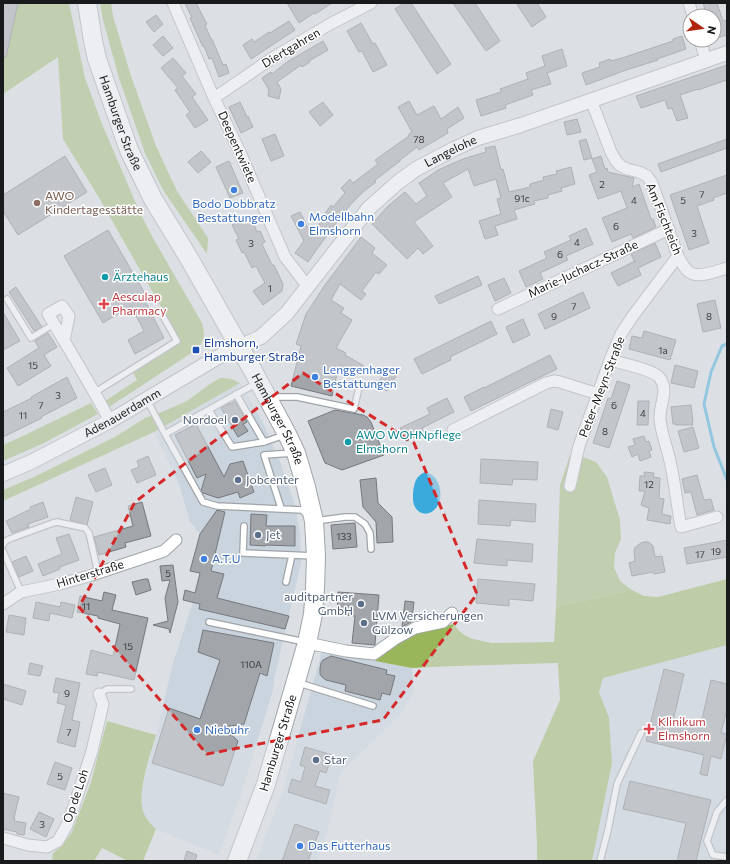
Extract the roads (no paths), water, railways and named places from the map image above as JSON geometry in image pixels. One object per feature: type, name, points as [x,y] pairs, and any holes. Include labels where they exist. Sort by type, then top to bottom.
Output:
[{"type":"main road","name":"Hamburger Straße","points":[[86,3],[98,59],[129,150],[153,199],[193,266],[287,434],[296,453],[314,521],[316,556],[315,589],[313,614],[308,643],[266,784],[238,861]]},
{"type":"street","name":"Deepentwiete","points":[[173,3],[286,257],[308,287]]},
{"type":"street","name":"Diertgahren","points":[[214,98],[274,57],[332,23],[371,3]]},
{"type":"street","points":[[702,48],[706,60]]},
{"type":"street","name":"Langelohe","points":[[238,347],[261,337],[287,313],[368,209],[416,169],[478,138],[521,125],[727,53]]},
{"type":"street","name":"Am Fischteich","points":[[591,100],[611,152],[616,161],[627,169],[647,176],[652,183],[678,256],[684,266],[690,273],[696,275],[703,275],[727,268]]},
{"type":"street","name":"Marie-Juchacz-Straße","points":[[498,309],[669,229]]},
{"type":"street","name":"Peter-Meyn-Straße","points":[[570,486],[579,446],[621,334],[678,256]]},
{"type":"street","points":[[64,341],[69,316],[62,306],[48,314],[110,421]]},
{"type":"street","name":"Adenauerdamm","points":[[3,474],[31,462],[110,421],[218,357],[238,347]]},
{"type":"street","points":[[610,360],[651,372],[658,376],[664,384],[660,418],[670,462],[681,527],[716,517]]},
{"type":"street","points":[[453,430],[546,383],[554,381],[598,394]]},
{"type":"street","name":"Hinterstraße","points":[[3,604],[21,592],[60,584],[164,551],[176,540]]},
{"type":"street","points":[[308,643],[346,651],[374,654],[415,628],[443,622],[452,613]]},
{"type":"street","name":"Op de Loh","points":[[3,838],[28,846],[47,847],[58,841],[67,825],[92,751],[103,704],[99,694]]},
{"type":"lane","points":[[7,299],[31,338],[54,324]]},
{"type":"lane","points":[[94,393],[177,341],[164,318]]},
{"type":"lane","points":[[165,434],[236,394],[263,390],[354,409],[360,383]]},
{"type":"lane","points":[[236,394],[264,442]]},
{"type":"lane","points":[[146,399],[203,502],[217,506],[302,510],[314,521],[355,517],[365,524],[370,533],[371,549]]},
{"type":"lane","points":[[209,410],[232,447],[264,442],[287,434]]},
{"type":"lane","points":[[281,508],[264,455],[296,453]]},
{"type":"lane","points":[[3,545],[3,543],[7,540],[53,522],[85,528],[89,533],[98,573]]},
{"type":"lane","points":[[244,526],[243,553],[316,556]]},
{"type":"lane","points":[[3,552],[21,592]]},
{"type":"lane","points":[[286,582],[292,556]]},
{"type":"lane","points":[[209,622],[308,643]]},
{"type":"lane","points":[[296,682],[373,706]]},
{"type":"lane","points":[[99,694],[107,689],[131,689]]},
{"type":"lane","points":[[600,861],[617,784],[641,733]]},
{"type":"lane","points":[[727,800],[717,812],[707,841],[713,854],[727,857]]},
{"type":"water","points":[[425,472],[434,476],[440,490],[440,501],[438,505],[435,509],[426,514],[419,512],[413,502],[416,480]]},
{"type":"waterway","points":[[727,344],[722,346],[711,372],[704,404],[714,447],[727,480]]},
{"type":"place","name":"Bodo Dobbratz Bestattungen","points":[[234,190]]},
{"type":"place","name":"AWO Kindertagesstätte","points":[[37,203]]},
{"type":"place","name":"Modellbahn Elmshorn","points":[[301,224]]},
{"type":"place","name":"Ärztehaus","points":[[105,277]]},
{"type":"place","name":"Aesculap Pharmacy","points":[[104,304]]},
{"type":"place","name":"Elmshorn, Hamburger Straße","points":[[196,350]]},
{"type":"place","name":"Lenggenhager Bestattungen","points":[[315,377]]},
{"type":"place","name":"Nordoel","points":[[235,420]]},
{"type":"place","name":"AWO WOHNpflege Elmshorn","points":[[348,442]]},
{"type":"place","name":"Jobcenter","points":[[238,480]]},
{"type":"place","name":"Jet","points":[[258,535]]},
{"type":"place","name":"A.T.U","points":[[204,559]]},
{"type":"place","name":"auditpartner GmbH","points":[[361,604]]},
{"type":"place","name":"LVM Versicherungen Gülzow","points":[[364,623]]},
{"type":"place","name":"Klinikum Elmshorn","points":[[649,729]]},
{"type":"place","name":"Niebuhr","points":[[197,730]]},
{"type":"place","name":"Star","points":[[316,760]]},
{"type":"place","name":"Das Futterhaus","points":[[300,846]]}]
